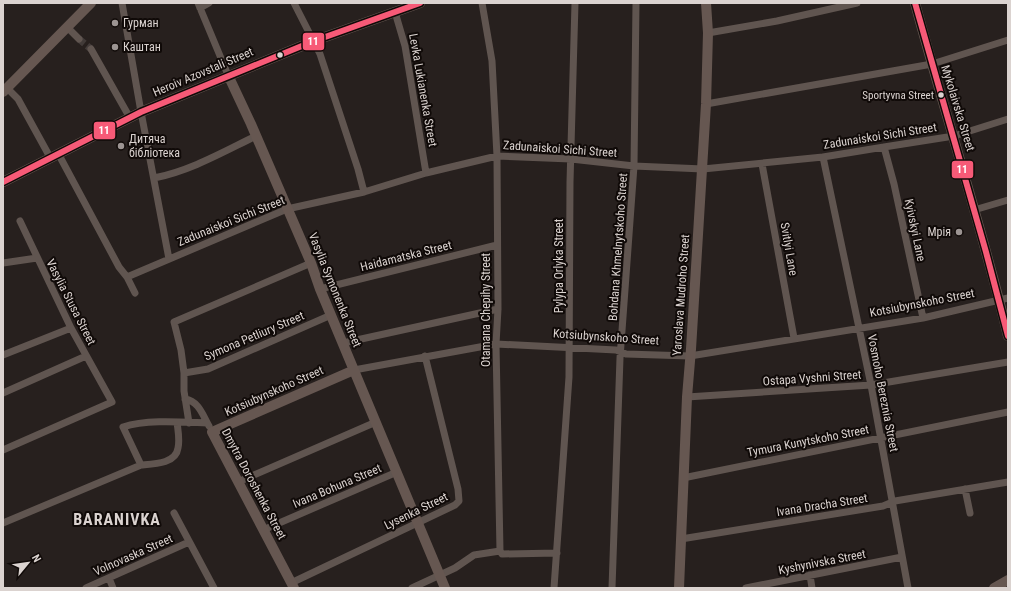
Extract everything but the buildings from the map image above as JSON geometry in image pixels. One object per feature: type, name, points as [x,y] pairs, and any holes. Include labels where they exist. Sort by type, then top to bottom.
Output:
[{"type":"street","points":[[91,3],[5,90],[18,99],[55,157],[119,267],[127,277],[135,293]]},
{"type":"street","points":[[122,3],[169,259]]},
{"type":"street","points":[[199,5],[209,3]]},
{"type":"street","points":[[294,3],[323,61],[364,192]]},
{"type":"street","name":"Heroiv Azovstali Street","points":[[3,182],[55,157],[141,112],[314,41],[420,3]]},
{"type":"street","name":"Otamana Chepihy Street","points":[[482,3],[492,61],[497,156],[498,309],[496,344],[500,551]]},
{"type":"street","name":"Pylypa Orlyka Street","points":[[554,588],[567,418],[570,347],[571,159],[575,3]]},
{"type":"street","name":"Bohdana Khmelnytskoho Street","points":[[612,588],[621,352],[634,166],[636,3]]},
{"type":"street","name":"Yaroslava Mudroho Street","points":[[679,588],[687,397],[706,104],[708,33],[706,3]]},
{"type":"street","points":[[708,33],[777,21],[857,3]]},
{"type":"street","name":"Mykolaivska Street","points":[[915,3],[974,210],[1004,299],[1008,336]]},
{"type":"street","name":"Vasylia Symonenka Street","points":[[199,5],[228,75],[311,263],[320,289],[445,588]]},
{"type":"street","name":"Levka Lukianenka Street","points":[[395,12],[405,46],[426,173]]},
{"type":"street","points":[[67,27],[79,39]]},
{"type":"street","points":[[706,104],[932,64],[1008,40]]},
{"type":"street","points":[[91,49],[130,118]]},
{"type":"street","name":"Zadunaiskoi Sichi Street","points":[[127,277],[287,209],[364,192],[426,173],[497,156],[571,159],[634,166],[702,169],[823,157],[954,136],[1008,119]]},
{"type":"street","points":[[154,178],[172,174],[192,166],[256,136]]},
{"type":"street","name":"Kyivskyi Lane","points":[[884,147],[894,184],[923,318]]},
{"type":"street","name":"Vosmoho Bereznia Street","points":[[823,157],[860,328],[908,588]]},
{"type":"street","name":"Svitlyi Lane","points":[[762,164],[794,338]]},
{"type":"street","points":[[974,210],[1008,200]]},
{"type":"street","name":"Vasylia Stusa Street","points":[[3,450],[112,402],[71,328],[20,222]]},
{"type":"street","name":"Haidamatska Street","points":[[320,289],[497,245]]},
{"type":"street","name":"Vasylia Stusa Street","points":[[3,263],[37,258]]},
{"type":"street","points":[[189,423],[185,399],[181,350],[174,322],[311,263]]},
{"type":"street","name":"Kotsiubynskoho Street","points":[[209,428],[354,370],[496,344],[616,350],[626,354],[690,356],[923,318],[1004,299]]},
{"type":"street","points":[[343,343],[498,309]]},
{"type":"street","name":"Symona Petliury Street","points":[[184,373],[208,369],[331,315]]},
{"type":"street","points":[[3,355],[71,328]]},
{"type":"street","name":"Vasylia Stusa Street","points":[[3,393],[86,356]]},
{"type":"street","name":"Lysenka Street","points":[[293,585],[455,505],[459,501],[458,489],[426,356]]},
{"type":"street","name":"Ostapa Vyshni Street","points":[[687,397],[871,385],[1008,362]]},
{"type":"street","name":"Dmytra Doroshenka Street","points":[[185,399],[193,401],[199,408],[293,585]]},
{"type":"street","name":"Tymura Kunytskoho Street","points":[[683,478],[1008,412]]},
{"type":"street","points":[[141,465],[123,427],[128,425],[177,422],[189,423],[209,428]]},
{"type":"street","points":[[3,523],[141,465],[163,462],[175,456],[178,449],[177,422]]},
{"type":"street","points":[[238,482],[376,422]]},
{"type":"street","name":"Ivana Bohuna Street","points":[[263,530],[397,472]]},
{"type":"street","name":"Ivana Dracha Street","points":[[680,539],[884,506],[895,501],[1008,482]]},
{"type":"street","points":[[965,489],[970,513]]},
{"type":"street","name":"Volnovaska Street","points":[[174,513],[214,588]]},
{"type":"street","name":"Volnovaska Street","points":[[86,588],[189,542]]},
{"type":"street","points":[[412,588],[455,568],[474,555],[500,551],[502,554],[557,553]]},
{"type":"street","name":"Kyshynivska Street","points":[[746,588],[902,557]]},
{"type":"street","points":[[810,575],[812,588]]},
{"type":"street","points":[[109,578],[113,588]]},
{"type":"street","points":[[994,588],[1008,580]]},
{"type":"tunnel","points":[[79,39],[91,49]]},
{"type":"transit line","name":"11","points":[[3,182],[141,112],[314,41],[420,3]]},
{"type":"transit line","name":"11","points":[[915,3],[986,252],[1008,336]]},
{"type":"place","name":"Гурман","points":[[115,23]]},
{"type":"place","name":"Каштан","points":[[115,47]]},
{"type":"place","name":"Sportyvna Street","points":[[941,95]]},
{"type":"place","name":"Дитяча бібліотека","points":[[121,146]]},
{"type":"place","name":"Мрія","points":[[959,232]]},
{"type":"district","name":"BARANIVKA","points":[[117,519]]}]
